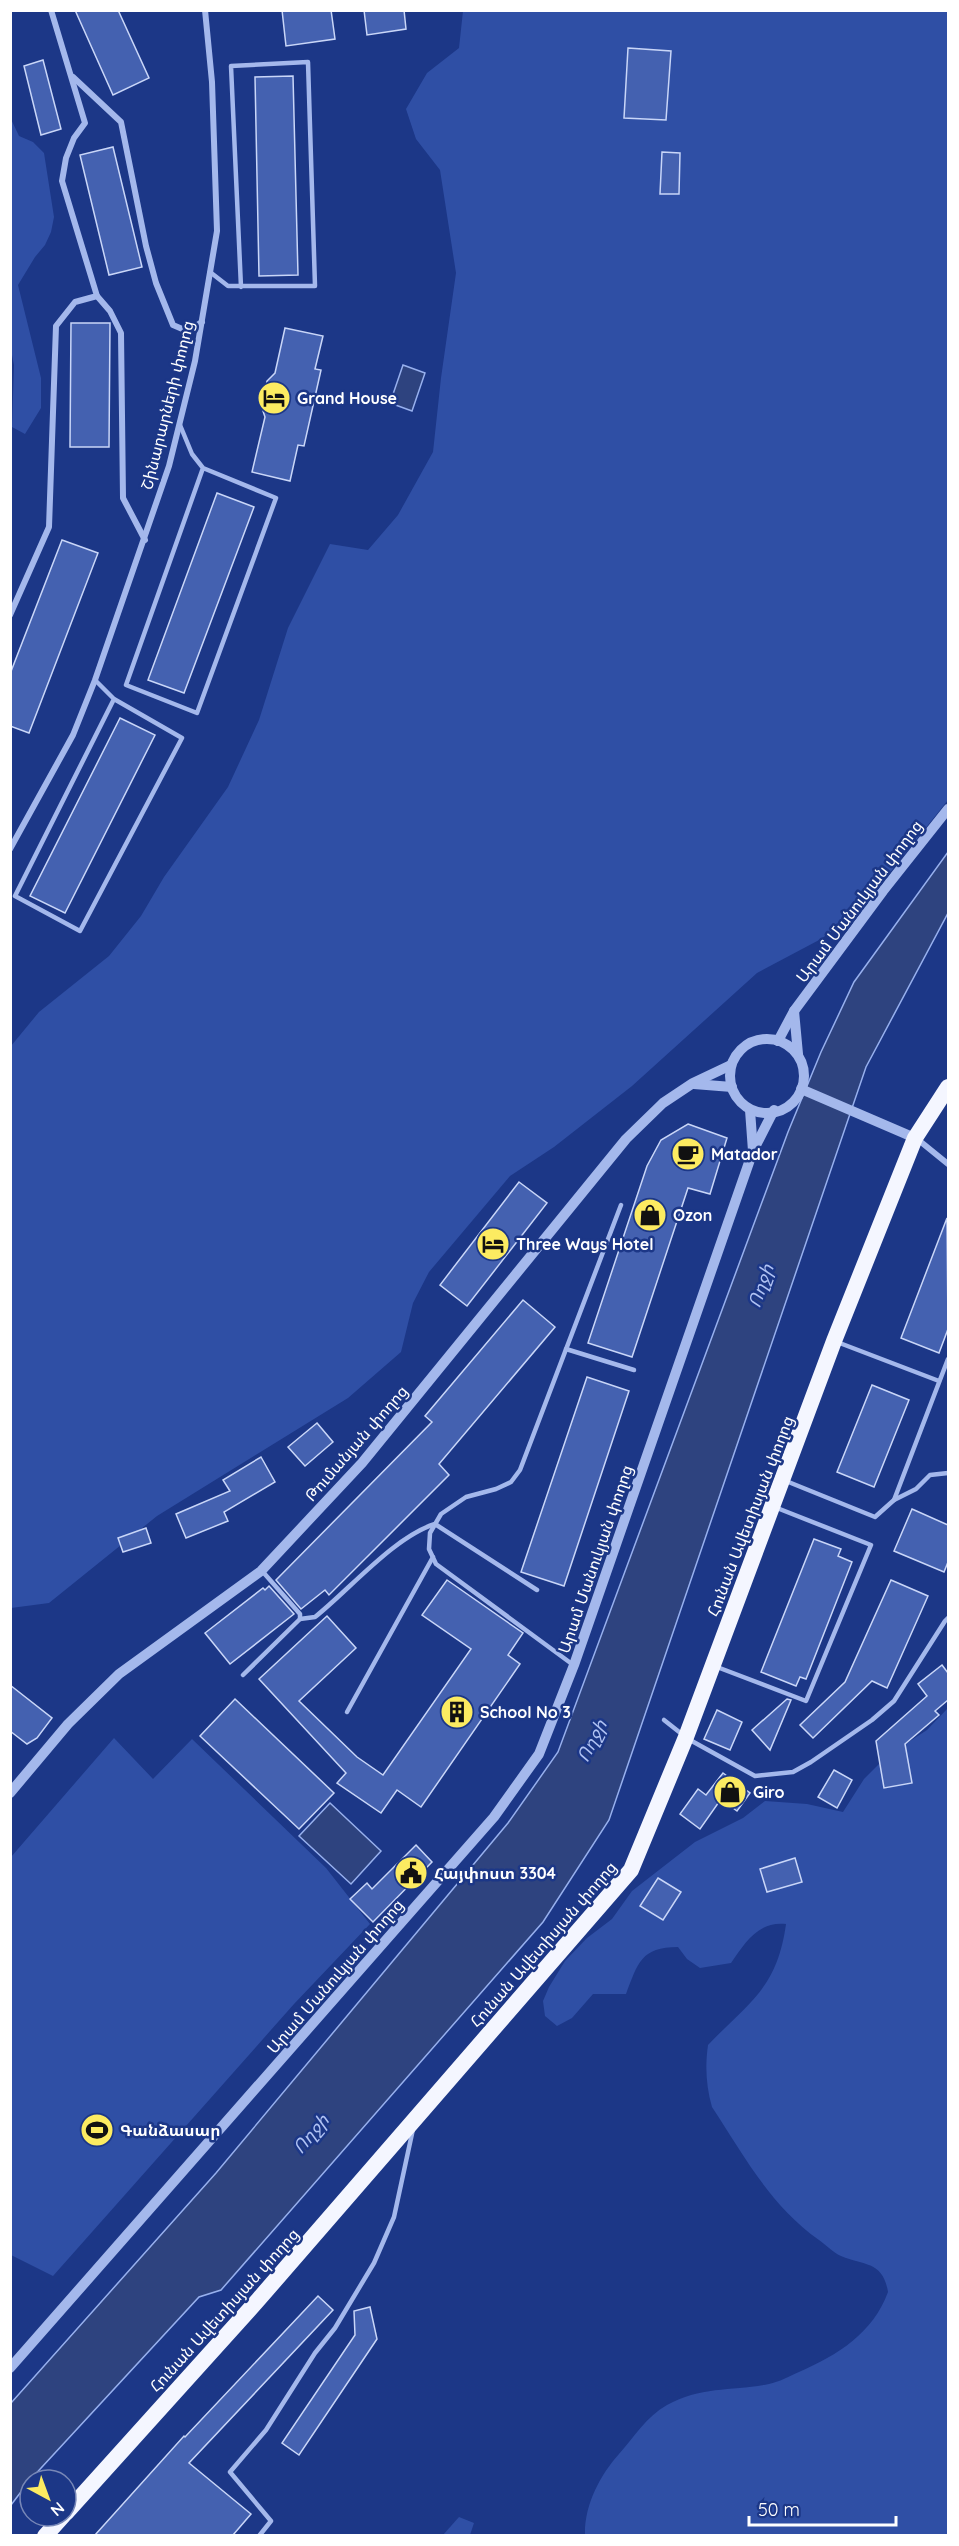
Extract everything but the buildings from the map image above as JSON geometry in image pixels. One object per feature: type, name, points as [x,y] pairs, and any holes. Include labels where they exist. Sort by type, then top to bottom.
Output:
[{"type":"highway","name":"Հունան Ավետիսյան փողոց","points":[[78,2499],[258,2300],[631,1870],[686,1737],[774,1507],[834,1341],[915,1138],[948,1087]]},
{"type":"street","points":[[51,10],[86,123],[74,138],[62,181],[97,296],[110,311],[121,333],[123,498],[145,540]]},
{"type":"street","name":"Շինարարների փողոց","points":[[10,849],[73,735],[145,540],[170,466],[180,425],[202,322],[217,231],[212,82],[205,10]]},
{"type":"street","points":[[71,75],[121,122],[146,246],[156,283],[173,325],[187,331],[202,322]]},
{"type":"street","points":[[10,615],[49,528],[56,326],[75,302],[97,296]]},
{"type":"street","name":"Արամ Մանուկյան փողոց","points":[[778,1041],[794,1011],[883,891],[948,809]]},
{"type":"street","points":[[794,1011],[798,1054],[803,1070],[803,1089],[793,1102],[783,1109],[760,1112],[750,1110],[739,1100],[732,1087],[731,1065],[738,1053],[748,1044],[759,1040],[778,1041],[798,1054]]},
{"type":"street","name":"Թումանյան փողոց","points":[[10,1792],[68,1724],[119,1674],[261,1571],[362,1462],[626,1139],[663,1103],[693,1083],[731,1065]]},
{"type":"street","points":[[693,1083],[732,1087]]},
{"type":"street","points":[[803,1089],[894,1127],[915,1138],[948,1164]]},
{"type":"street","name":"Արամ Մանուկյան փողոց","points":[[750,1110],[753,1151]]},
{"type":"street","name":"Արամ Մանուկյան փողոց","points":[[10,2368],[494,1817],[538,1754],[574,1665],[753,1151],[774,1110]]},
{"type":"lane","points":[[210,272],[228,286],[241,287],[315,286],[308,62],[231,66],[241,287]]},
{"type":"lane","points":[[180,425],[192,454],[203,468],[276,498],[197,713],[126,685],[203,468]]},
{"type":"lane","points":[[95,680],[114,699],[182,738],[80,931],[15,896],[114,699]]},
{"type":"lane","points":[[574,1665],[436,1564],[429,1548],[430,1533],[441,1514],[466,1497],[496,1489],[511,1482],[524,1461],[621,1205]]},
{"type":"lane","points":[[834,1341],[939,1381]]},
{"type":"lane","points":[[566,1349],[634,1370]]},
{"type":"lane","points":[[894,1500],[948,1359]]},
{"type":"lane","points":[[784,1480],[875,1517],[894,1500],[916,1489],[930,1475],[948,1473]]},
{"type":"lane","points":[[713,1665],[806,1701],[871,1545],[774,1507]]},
{"type":"lane","points":[[435,1524],[537,1590]]},
{"type":"lane","points":[[243,1675],[300,1619],[315,1617],[400,1544],[420,1529],[435,1524]]},
{"type":"lane","points":[[347,1712],[433,1557]]},
{"type":"lane","points":[[261,1571],[300,1614],[300,1619]]},
{"type":"lane","points":[[664,1720],[698,1746],[755,1776],[793,1772],[872,1720],[894,1701],[948,1618]]},
{"type":"lane","points":[[259,2535],[271,2521],[230,2472],[266,2430],[315,2353],[335,2328],[374,2263],[394,2217],[415,2121]]},
{"type":"shaded area","points":[[463,11],[948,11],[948,800],[860,910],[821,939],[757,973],[632,1086],[554,1147],[510,1176],[429,1272],[413,1303],[401,1352],[348,1398],[157,1516],[49,1603],[11,1608],[11,1046],[39,1012],[109,956],[141,916],[164,877],[228,787],[259,720],[288,628],[330,544],[368,550],[398,515],[433,452],[456,273],[440,170],[416,139],[406,109],[427,73],[459,48]]},
{"type":"shaded area","points":[[10,117],[19,136],[33,142],[44,153],[54,217],[45,245],[18,285],[41,378],[41,408],[25,434],[12,427],[14,365],[10,345]]},
{"type":"shaded area","points":[[948,1708],[948,2535],[585,2535],[590,2502],[600,2481],[612,2462],[653,2415],[667,2405],[692,2395],[773,2383],[827,2358],[864,2331],[881,2307],[888,2292],[882,2275],[872,2266],[836,2253],[801,2226],[786,2211],[759,2179],[712,2107],[707,2076],[708,2045],[748,2005],[768,1980],[782,1946],[786,1924],[776,1924],[760,1930],[747,1941],[731,1963],[700,1968],[687,1959],[678,1947],[656,1950],[648,1954],[638,1966],[626,1994],[593,1994],[572,2018],[557,2026],[545,2016],[543,2001],[549,1987],[565,1961],[587,1938],[612,1919],[632,1891],[695,1842],[743,1818],[765,1801],[807,1804],[843,1812],[864,1779],[887,1756],[927,1730]]},
{"type":"shaded area","name":"Գանձասար","points":[[114,1738],[153,1779],[192,1739],[326,1868],[370,1924],[294,2004],[53,2276],[11,2255],[11,1857]]},
{"type":"shaded area","points":[[459,2517],[474,2523],[470,2535],[443,2535]]},
{"type":"water","points":[[403,365],[425,373],[412,411],[390,403]]},
{"type":"water","name":"Ողջի","points":[[948,852],[948,913],[866,1067],[609,1820],[543,1922],[221,2290],[199,2297],[41,2468],[18,2468],[18,2496],[11,2505],[11,2403],[216,2173],[508,1823],[558,1752],[788,1132],[821,1052],[854,982]]},
{"type":"water","points":[[330,1803],[381,1851],[351,1884],[299,1836]]},
{"type":"place","name":"Grand House","points":[[274,398]]},
{"type":"place","name":"Matador","points":[[688,1154]]},
{"type":"place","name":"Ozon","points":[[650,1215]]},
{"type":"place","name":"Three Ways Hotel","points":[[493,1244]]},
{"type":"place","name":"School No 3","points":[[457,1712]]},
{"type":"place","name":"Giro","points":[[730,1792]]},
{"type":"place","name":"Հայփոստ 3304","points":[[411,1873]]},
{"type":"place","name":"Գանձասար","points":[[97,2130]]}]
